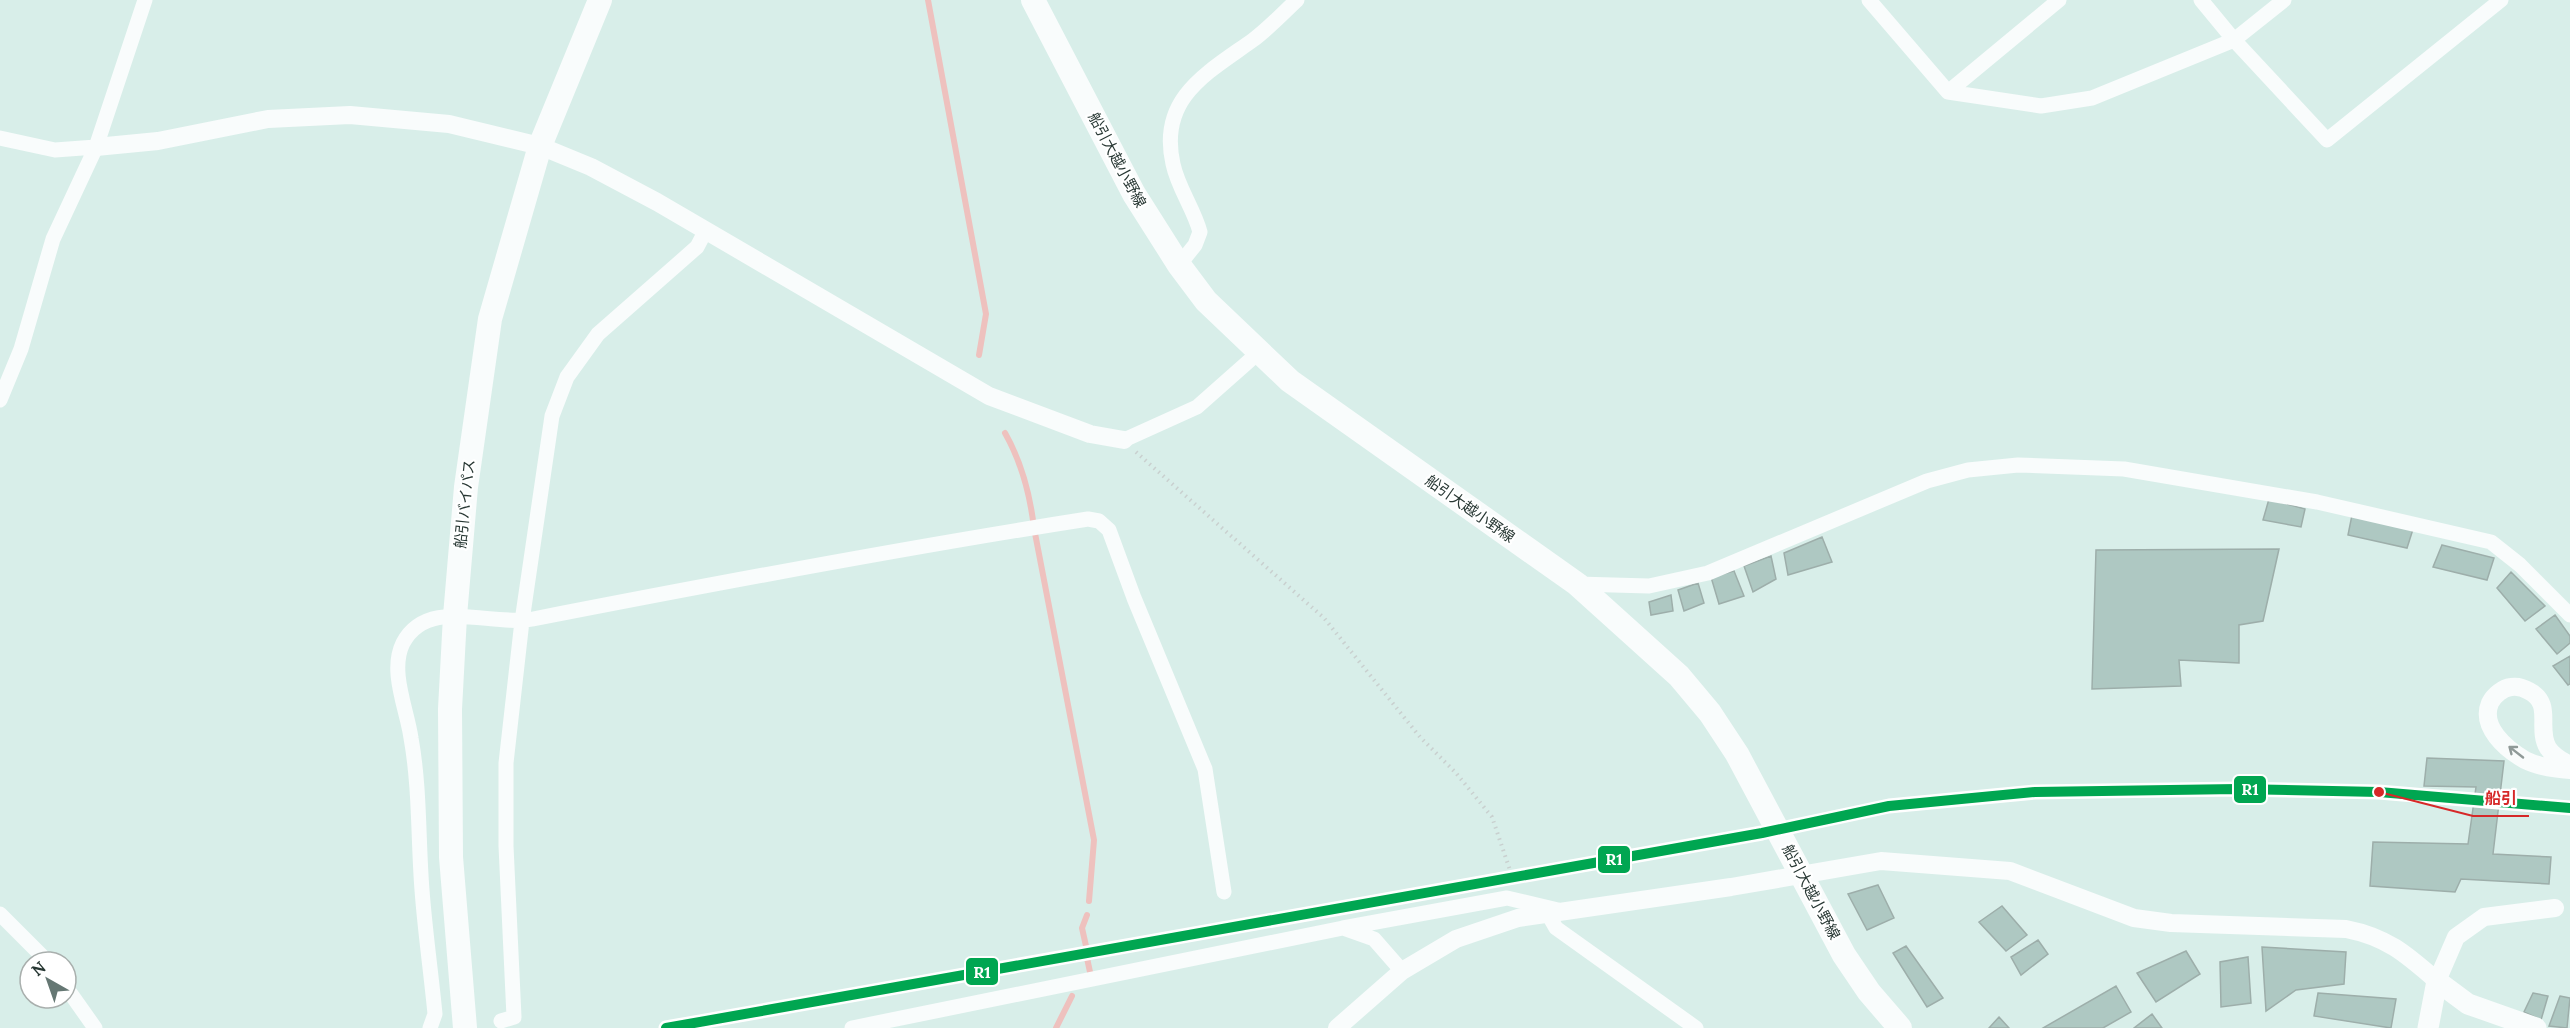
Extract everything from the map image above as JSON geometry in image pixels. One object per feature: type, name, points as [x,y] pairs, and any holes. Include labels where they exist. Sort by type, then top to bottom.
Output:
[{"type":"main road","name":"船引バイパス","points":[[465,1028],[451,857],[450,710],[454,616],[466,487],[490,319],[540,146],[600,0]]},
{"type":"main road","name":"船引大越小野線","points":[[1033,0],[1134,194],[1179,265],[1206,302],[1258,353],[1308,394],[1577,584],[1678,676],[1710,713],[1737,754],[1821,914],[1869,992],[1900,1028]]},
{"type":"main road","points":[[2428,1028],[2437,981],[2468,1004],[2536,1028]]},
{"type":"street","points":[[0,400],[21,349],[53,239],[96,147],[145,0]]},
{"type":"street","points":[[1179,265],[1195,245],[1200,232],[1173,165],[1170,134],[1182,96],[1203,76],[1255,38],[1298,0]]},
{"type":"street","points":[[1869,0],[1948,92],[2041,106],[2092,98],[2234,40],[2284,0]]},
{"type":"street","points":[[1948,92],[2059,0]]},
{"type":"street","points":[[2200,0],[2327,140],[2501,0]]},
{"type":"street","points":[[0,138],[55,150],[158,141],[268,119],[350,115],[449,124],[540,146],[591,167],[706,230],[989,396],[1090,434],[1124,440],[1197,407],[1258,353]]},
{"type":"street","points":[[501,1021],[514,1017],[506,846],[506,763],[522,621],[552,416],[567,377],[598,334],[697,247],[706,230]]},
{"type":"street","points":[[1577,584],[1649,586],[1708,573],[1927,481],[1968,470],[2018,465],[2124,469],[2317,502],[2492,542],[2520,565],[2570,615]]},
{"type":"street","points":[[430,1028],[435,1014],[422,891],[416,771],[396,662],[402,644],[413,628],[429,618],[454,616],[522,621],[830,563],[1088,519],[1099,521],[1109,530],[1134,598],[1205,769],[1224,892]]},
{"type":"street","points":[[2570,765],[2548,748],[2544,731],[2544,709],[2532,693],[2512,686],[2501,690],[2492,700],[2487,711],[2487,721],[2493,732],[2526,760],[2550,768],[2570,770]]},
{"type":"street","points":[[1337,1028],[1402,971],[1456,939],[1518,918],[1881,861],[2010,871],[2134,918],[2171,923],[2346,929],[2372,934],[2402,950],[2437,981],[2456,937],[2484,917],[2555,908]]},
{"type":"street","points":[[852,1028],[1343,928],[1507,898],[1556,913]]},
{"type":"street","points":[[1556,913],[1556,928],[1695,1028]]},
{"type":"street","points":[[0,914],[36,950]]},
{"type":"street","points":[[1343,928],[1374,939],[1402,971]]},
{"type":"street","points":[[78,1005],[94,1028]]},
{"type":"path","points":[[1124,440],[1324,618],[1420,737],[1456,773],[1492,818],[1519,900]]},
{"type":"building","points":[[2269,499],[2305,509],[2301,527],[2263,520]]},
{"type":"building","points":[[2352,515],[2414,526],[2407,548],[2348,535]]},
{"type":"building","points":[[1822,537],[1832,562],[1788,575],[1784,553]]},
{"type":"building","points":[[2442,545],[2494,558],[2487,580],[2433,567]]},
{"type":"building","points":[[2279,549],[2263,621],[2239,625],[2239,663],[2179,660],[2181,686],[2092,689],[2096,550]]},
{"type":"building","points":[[1771,556],[1776,579],[1753,592],[1744,566]]},
{"type":"building","points":[[1734,571],[1744,596],[1719,604],[1711,577]]},
{"type":"building","points":[[2511,572],[2545,606],[2525,621],[2497,588]]},
{"type":"building","points":[[1698,583],[1704,603],[1684,611],[1678,590]]},
{"type":"building","points":[[1671,595],[1673,611],[1651,615],[1649,602]]},
{"type":"building","points":[[2555,615],[2570,636],[2570,643],[2557,654],[2536,629]]},
{"type":"building","points":[[2570,656],[2570,684],[2568,685],[2553,666]]},
{"type":"building","points":[[2427,758],[2504,761],[2493,854],[2551,857],[2549,884],[2461,879],[2455,892],[2370,886],[2373,842],[2468,844],[2476,787],[2424,786]]},
{"type":"building","points":[[1878,885],[1894,918],[1867,930],[1848,894]]},
{"type":"building","points":[[2002,906],[2027,935],[2006,951],[1979,922]]},
{"type":"building","points":[[2038,940],[2048,954],[2021,975],[2011,957]]},
{"type":"building","points":[[1906,946],[1943,998],[1927,1007],[1893,953]]},
{"type":"building","points":[[2262,947],[2346,952],[2344,984],[2296,990],[2266,1011]]},
{"type":"building","points":[[2186,951],[2200,974],[2156,1002],[2137,973]]},
{"type":"building","points":[[2248,957],[2251,1003],[2221,1007],[2220,962]]},
{"type":"building","points":[[2116,986],[2131,1012],[2103,1028],[2043,1028]]},
{"type":"building","points":[[2318,993],[2396,999],[2391,1028],[2314,1016]]},
{"type":"building","points":[[2533,993],[2548,996],[2541,1020],[2524,1012]]},
{"type":"building","points":[[2560,996],[2570,998],[2567,1028],[2549,1026]]},
{"type":"building","points":[[2152,1014],[2162,1028],[2134,1028]]},
{"type":"building","points":[[1999,1017],[2009,1028],[1989,1028]]},
{"type":"waterway","points":[[928,0],[986,314],[979,355]]},
{"type":"waterway","points":[[1005,433],[1021,467],[1028,491],[1094,840],[1089,901]]},
{"type":"waterway","points":[[1086,946],[1082,928],[1087,915]]},
{"type":"waterway","points":[[1087,958],[1090,972]]},
{"type":"waterway","points":[[1056,1028],[1072,996]]},
{"type":"transit line","name":"R1","points":[[666,1028],[1762,833],[1889,806],[2035,792],[2237,789],[2379,792],[2570,808]]},
{"type":"place","name":"船引","points":[[2379,792]]}]
